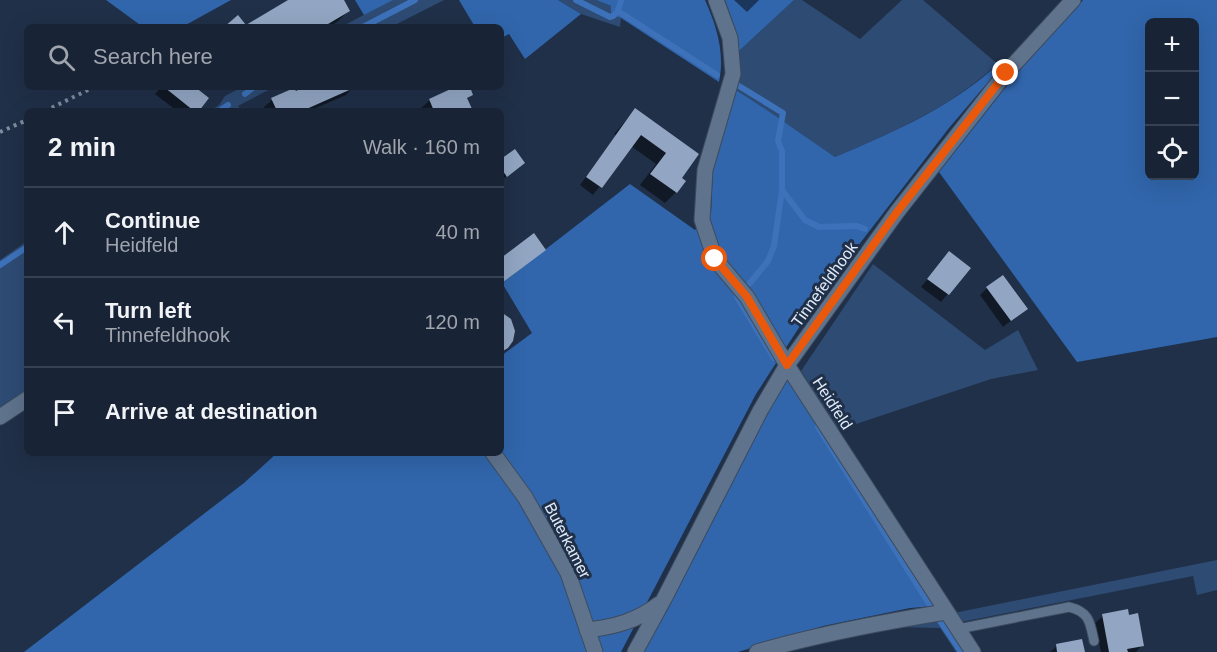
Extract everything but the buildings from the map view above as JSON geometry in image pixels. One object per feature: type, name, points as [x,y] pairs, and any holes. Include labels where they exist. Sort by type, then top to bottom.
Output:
[{"type":"street","name":"Heidfeld","points":[[716,0],[730,38],[733,74],[705,170],[702,220],[715,259],[747,297],[787,365],[973,652]]},
{"type":"street","name":"Tinnefeldhook","points":[[635,652],[735,458],[787,365],[897,212],[1006,73],[1073,0]]},
{"type":"street","points":[[0,417],[24,401]]},
{"type":"street","name":"Buterkamer","points":[[495,456],[525,497],[567,573],[595,652]]},
{"type":"street","points":[[587,630],[607,628],[634,620],[664,599]]},
{"type":"street","points":[[757,652],[892,620],[946,612]]},
{"type":"lane","points":[[958,629],[1069,607],[1083,612],[1089,619],[1094,641]]},
{"type":"path","points":[[51,108],[88,90]]},
{"type":"path","points":[[0,132],[24,121]]},
{"type":"shaded area","points":[[106,0],[231,0],[187,24],[139,24]]},
{"type":"shaded area","points":[[355,0],[393,0],[364,15]]},
{"type":"shaded area","points":[[392,0],[444,0],[397,24],[347,24]]},
{"type":"shaded area","points":[[459,0],[558,0],[581,14],[525,59],[509,34],[504,36],[504,24],[473,24]]},
{"type":"shaded area","points":[[558,0],[596,0],[611,6],[612,14],[621,18],[620,27],[581,14]]},
{"type":"shaded area","points":[[596,0],[705,0],[719,40],[721,71],[719,82],[621,18],[611,14],[611,6]]},
{"type":"shaded area","points":[[725,0],[794,0],[739,51],[737,34]]},
{"type":"shaded area","points":[[794,0],[802,0],[860,39],[902,0],[923,0],[994,61],[995,66],[959,95],[939,107],[899,129],[835,157],[736,90],[740,71],[739,51]]},
{"type":"shaded area","points":[[1083,0],[1217,0],[1217,337],[1077,362],[939,172],[1016,74]]},
{"type":"shaded area","points":[[994,61],[1001,67],[949,128],[820,295],[756,394],[621,652],[24,652],[244,483],[274,456],[504,456],[504,354],[532,333],[504,286],[504,281],[630,184],[695,230],[711,213],[713,168],[723,126],[736,90],[835,157],[899,129],[939,107],[959,95],[995,67]]},
{"type":"shaded area","points":[[236,90],[268,90],[238,106],[240,108],[214,108],[225,96]]},
{"type":"shaded area","points":[[24,243],[24,392],[0,407],[0,260]]},
{"type":"shaded area","points":[[873,264],[985,350],[1018,330],[1038,370],[991,379],[838,430],[801,371]]},
{"type":"shaded area","points":[[790,379],[934,606],[910,608],[823,626],[738,652],[643,652],[668,609],[785,380]]},
{"type":"shaded area","points":[[1217,560],[1217,590],[1197,595],[1193,576],[961,622],[954,613]]},
{"type":"shaded area","points":[[934,618],[945,620],[967,652],[956,652],[940,628],[894,627]]},
{"type":"waterway","points":[[369,24],[415,0]]},
{"type":"waterway","points":[[576,0],[610,17],[616,13],[621,0]]},
{"type":"waterway","points":[[618,11],[717,75]]},
{"type":"waterway","points":[[739,86],[783,113],[778,141],[782,151],[782,190],[774,246],[768,261],[750,283]]},
{"type":"waterway","points":[[245,94],[250,90]]},
{"type":"waterway","points":[[224,108],[228,105]]},
{"type":"waterway","points":[[782,190],[805,220],[819,227],[857,226],[865,229]]},
{"type":"waterway","points":[[0,265],[24,249]]},
{"type":"waterway","points":[[737,297],[774,358]]},
{"type":"waterway","points":[[818,427],[931,607]]},
{"type":"waterway","points":[[938,618],[961,652]]},
{"type":"route","points":[[715,259],[747,297],[787,365],[897,212],[1006,73]]}]
